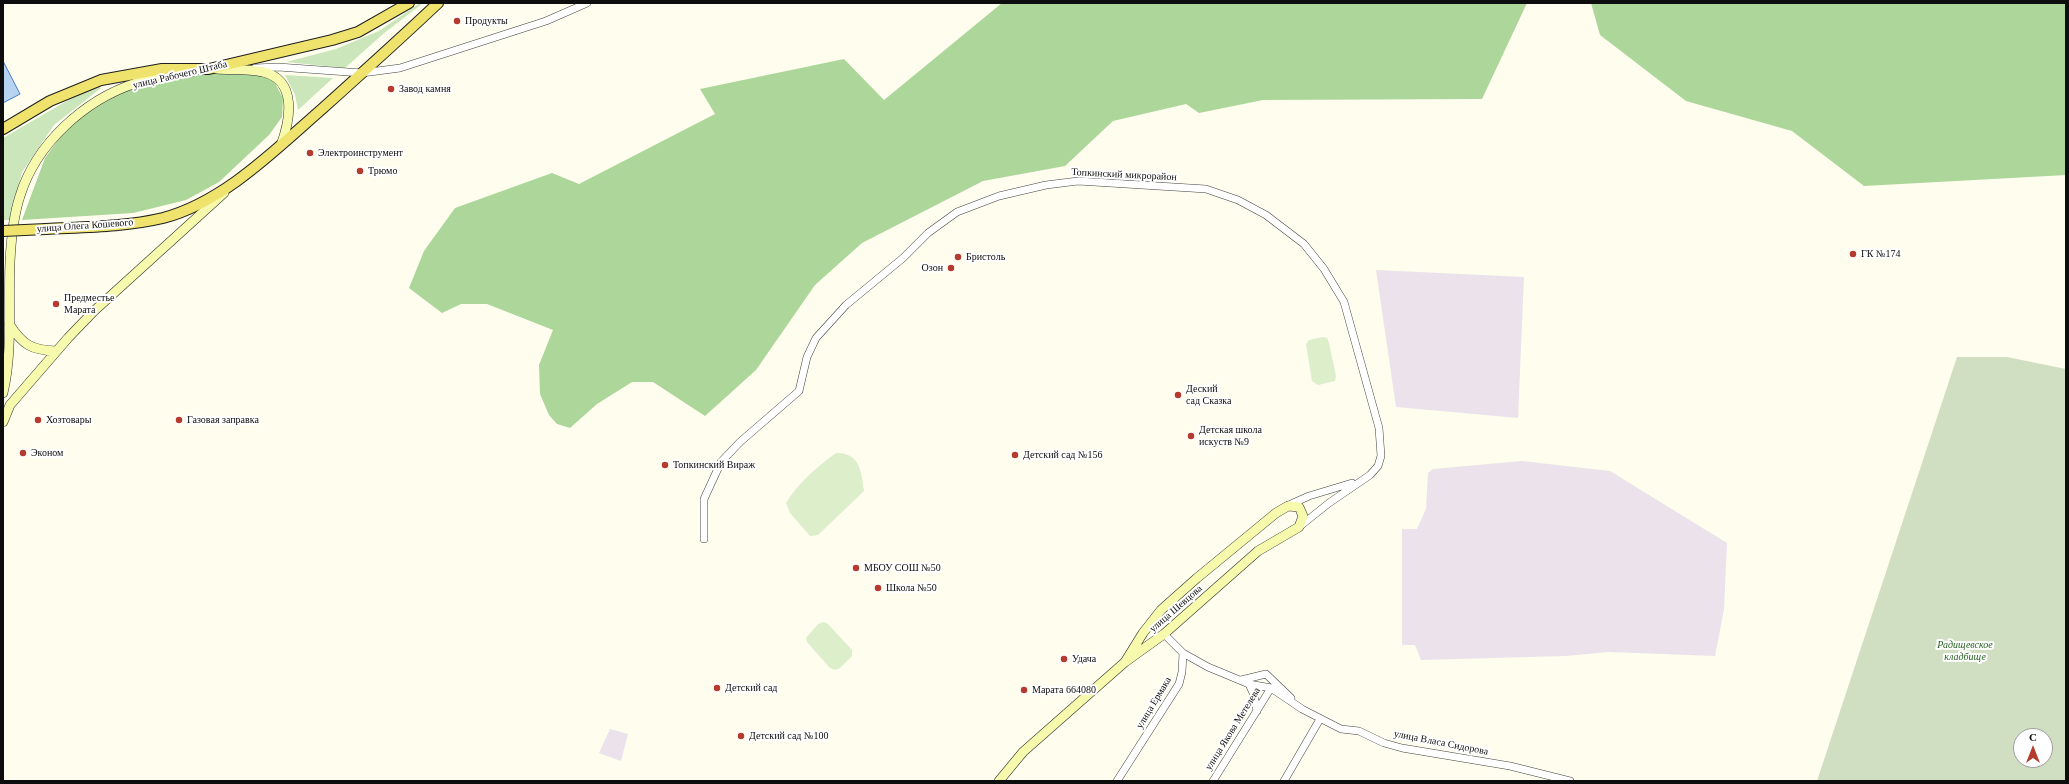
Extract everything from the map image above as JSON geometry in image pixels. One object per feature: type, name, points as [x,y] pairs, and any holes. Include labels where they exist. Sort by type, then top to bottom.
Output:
[{"type":"main road","name":"улица Рабочего Штаба","points":[[3,393],[8,363],[10,251],[20,196],[33,167],[49,144],[66,124],[85,109],[128,87],[148,80],[209,69],[358,32],[409,3]]},
{"type":"main road","points":[[3,422],[10,405],[56,351],[94,312],[231,187],[362,73],[438,3]]},
{"type":"main road","points":[[3,129],[50,101],[101,80],[162,69],[209,69],[264,72],[275,78],[282,85],[289,99],[290,110],[288,126],[281,145]]},
{"type":"main road","name":"улица Олега Кошевого","points":[[3,231],[128,224],[164,217],[186,210],[231,187]]},
{"type":"main road","points":[[8,322],[23,342],[37,349],[56,351]]},
{"type":"main road","points":[[1125,662],[1143,633],[1161,610],[1197,578],[1276,513],[1288,506],[1300,507],[1303,511],[1303,516],[1299,527]]},
{"type":"main road","name":"улица Шевцова","points":[[998,781],[1023,752],[1125,662],[1164,634],[1258,551],[1299,527]]},
{"type":"street","points":[[209,69],[278,67],[362,73],[400,68],[546,21],[587,3]]},
{"type":"street","name":"Топкинский микрорайон","points":[[704,539],[704,499],[721,462],[740,442],[799,391],[807,357],[816,338],[846,305],[903,258],[928,233],[957,212],[999,196],[1071,181],[1206,189],[1238,200],[1266,215],[1304,244],[1324,269],[1344,302],[1379,428],[1381,456],[1378,466]]},
{"type":"street","name":"улица Шевцова","points":[[1299,527],[1358,481],[1370,475],[1378,466]]},
{"type":"street","points":[[1288,506],[1309,496],[1358,481]]},
{"type":"street","points":[[1164,634],[1183,653]]},
{"type":"street","name":"улица Власа Сидорова","points":[[1183,653],[1208,667],[1249,684],[1271,688],[1302,709],[1341,729],[1359,731],[1402,748],[1510,766],[1570,781]]},
{"type":"street","name":"улица Ермака","points":[[1117,781],[1179,684],[1182,672],[1183,653]]},
{"type":"street","points":[[1241,680],[1266,674],[1302,709]]},
{"type":"street","points":[[1249,684],[1254,695],[1256,711]]},
{"type":"street","name":"улица Якова Метелева","points":[[1213,781],[1271,688]]},
{"type":"street","points":[[1284,781],[1320,719]]},
{"type":"shaded area","points":[[1376,270],[1524,277],[1518,418],[1396,407]]},
{"type":"shaded area","points":[[1522,461],[1610,471],[1727,543],[1724,609],[1715,656],[1609,652],[1566,656],[1421,660],[1415,645],[1402,645],[1402,529],[1417,529],[1426,509],[1428,473],[1433,469]]},
{"type":"shaded area","points":[[610,729],[628,734],[621,761],[599,753]]},
{"type":"green space","points":[[420,3],[423,3],[383,34],[345,68],[286,62],[336,49],[379,31]]},
{"type":"green space","points":[[1002,3],[1527,3],[1482,99],[1263,100],[1199,113],[1186,104],[1113,121],[1065,166],[983,181],[862,243],[815,285],[756,370],[705,416],[653,382],[632,382],[597,404],[570,428],[557,424],[549,415],[540,394],[539,365],[553,330],[487,304],[461,304],[442,313],[409,288],[424,251],[455,208],[552,173],[579,184],[715,114],[700,89],[844,59],[884,100]]},
{"type":"green space","points":[[1591,3],[2066,3],[2066,175],[1864,186],[1792,131],[1686,101],[1600,35]]},
{"type":"green space","points":[[225,72],[259,72],[274,81],[283,98],[282,117],[269,135],[219,182],[186,200],[133,213],[22,220],[45,158],[75,117],[121,92],[174,78]]},
{"type":"green space","points":[[285,75],[333,78],[298,110],[295,95]]},
{"type":"green space","points":[[96,84],[101,88],[54,125],[22,172],[10,220],[3,220],[3,138]]},
{"type":"green space","points":[[1323,337],[1327,338],[1329,343],[1336,376],[1335,381],[1318,385],[1312,381],[1306,344],[1309,340]]},
{"type":"green space","name":"Радищевское кладбище","points":[[1957,357],[2007,357],[2066,369],[2066,781],[1817,781]]},
{"type":"green space","points":[[836,453],[850,456],[855,460],[862,477],[864,491],[818,535],[810,536],[790,513],[786,503],[808,476]]},
{"type":"green space","points":[[824,622],[828,624],[852,650],[852,656],[840,668],[835,670],[830,668],[807,642],[806,638],[818,624]]},
{"type":"water","points":[[3,61],[20,94],[3,103]]},
{"type":"place","name":"Продукты","points":[[457,21]]},
{"type":"place","name":"Завод камня","points":[[391,89]]},
{"type":"place","name":"Электроинструмент","points":[[310,153]]},
{"type":"place","name":"Трюмо","points":[[360,171]]},
{"type":"place","name":"ГК №174","points":[[1853,254]]},
{"type":"place","name":"Бристоль","points":[[958,257]]},
{"type":"place","name":"Озон","points":[[951,268]]},
{"type":"place","name":"Предместье Марата","points":[[56,304]]},
{"type":"place","name":"Деский сад Сказка","points":[[1178,395]]},
{"type":"place","name":"Хозтовары","points":[[38,420]]},
{"type":"place","name":"Газовая заправка","points":[[179,420]]},
{"type":"place","name":"Детская школа искуств №9","points":[[1191,436]]},
{"type":"place","name":"Эконом","points":[[23,453]]},
{"type":"place","name":"Детский сад №156","points":[[1015,455]]},
{"type":"place","name":"Топкинский Вираж","points":[[665,465]]},
{"type":"place","name":"МБОУ СОШ №50","points":[[856,568]]},
{"type":"place","name":"Школа №50","points":[[878,588]]},
{"type":"place","name":"Удача","points":[[1064,659]]},
{"type":"place","name":"Детский сад","points":[[717,688]]},
{"type":"place","name":"Марата 664080","points":[[1024,690]]},
{"type":"place","name":"Детский сад №100","points":[[741,736]]}]
